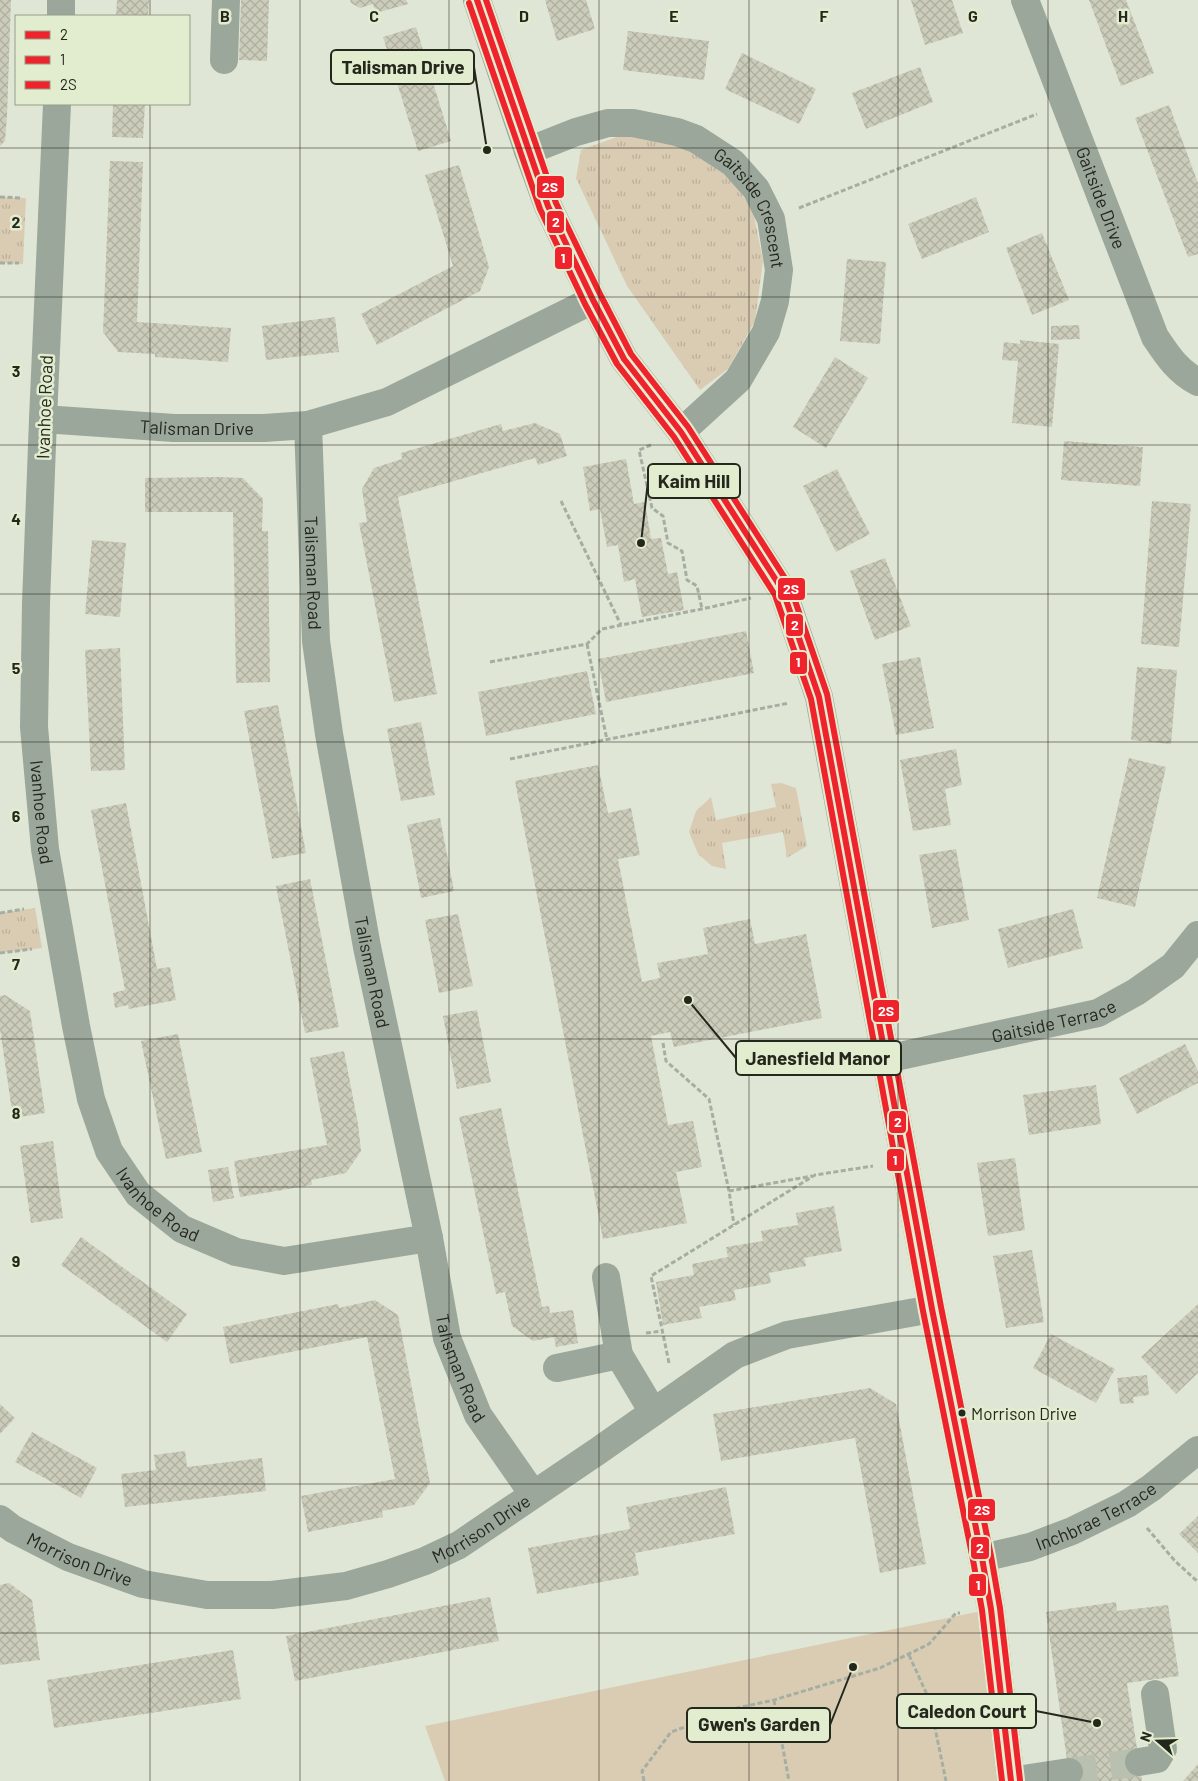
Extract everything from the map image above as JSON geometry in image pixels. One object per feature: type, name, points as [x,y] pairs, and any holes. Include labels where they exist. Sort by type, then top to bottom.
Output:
[{"type":"street","points":[[61,15],[62,0]]},
{"type":"street","points":[[224,60],[226,0]]},
{"type":"street","points":[[477,0],[548,206],[593,300],[624,359],[681,432],[782,591],[819,697],[932,1309],[982,1558],[991,1609],[1011,1781],[1069,1772]]},
{"type":"street","name":"Gaitside Drive","points":[[1025,0],[1155,337],[1171,361],[1187,376],[1198,382]]},
{"type":"street","name":"Ivanhoe Road","points":[[57,105],[36,603],[34,727],[45,849],[74,1017],[91,1099],[109,1151],[138,1194],[182,1229],[236,1252],[284,1261],[429,1238]]},
{"type":"street","name":"Gaitside Crescent","points":[[528,152],[576,132],[608,123],[633,123],[676,132],[696,139],[733,162],[756,189],[770,219],[779,270],[775,301],[766,332],[738,380],[681,432]]},
{"type":"street","name":"Talisman Drive","points":[[43,419],[174,428],[264,428],[308,425],[387,402],[593,300]]},
{"type":"street","name":"Talisman Road","points":[[308,425],[316,641],[329,734],[367,947],[429,1238],[447,1338],[478,1415],[533,1494]]},
{"type":"street","name":"Gaitside Terrace","points":[[886,1059],[1098,1013],[1136,992],[1173,966],[1198,935]]},
{"type":"street","points":[[606,1277],[619,1356],[653,1412]]},
{"type":"street","name":"Morrison Drive","points":[[0,1519],[13,1529],[68,1558],[143,1584],[207,1595],[272,1595],[346,1586],[425,1561],[459,1545],[735,1355],[787,1335],[932,1309]]},
{"type":"street","points":[[557,1368],[619,1356]]},
{"type":"street","name":"Inchbrae Terrace","points":[[982,1558],[1030,1547],[1072,1531],[1127,1504],[1151,1488],[1198,1450]]},
{"type":"street","points":[[1139,1762],[1157,1759],[1163,1749],[1155,1694]]},
{"type":"path","points":[[770,219],[1064,103]]},
{"type":"path","points":[[681,432],[640,450],[652,508],[663,516],[668,543],[682,551],[686,580],[697,586],[702,609]]},
{"type":"path","points":[[561,501],[620,625]]},
{"type":"path","points":[[490,662],[587,644],[602,629],[782,591]]},
{"type":"path","points":[[587,644],[607,740]]},
{"type":"path","points":[[510,759],[819,697]]},
{"type":"path","points":[[0,913],[26,909]]},
{"type":"path","points":[[0,953],[36,949]]},
{"type":"path","points":[[663,1043],[666,1061],[709,1099],[729,1191],[734,1225]]},
{"type":"path","points":[[729,1191],[905,1160]]},
{"type":"path","points":[[676,1396],[651,1276],[815,1175]]},
{"type":"path","points":[[1127,1504],[1175,1561],[1198,1582]]},
{"type":"path","points":[[644,1781],[642,1771],[671,1732],[736,1708],[774,1700],[880,1668],[929,1644],[956,1614],[991,1609]]},
{"type":"path","points":[[909,1655],[929,1699],[946,1781]]},
{"type":"path","points":[[774,1700],[790,1781]]},
{"type":"green space","points":[[622,135],[680,143],[726,171],[753,211],[763,261],[755,321],[728,369],[700,390],[627,286],[576,178],[581,150]]},
{"type":"green space","points":[[0,197],[26,198],[23,264],[0,263]]},
{"type":"green space","points":[[781,783],[796,788],[807,846],[787,858],[783,832],[722,843],[726,869],[712,866],[698,854],[689,832],[696,811],[711,797],[716,820],[776,807],[771,784]]},
{"type":"green space","points":[[35,908],[42,948],[0,953],[0,913]]},
{"type":"green space","points":[[991,1609],[1011,1781],[445,1781],[425,1726]]},
{"type":"building","points":[[0,0],[11,0],[7,116],[5,141],[0,146]]},
{"type":"building","points":[[117,0],[149,0],[148,15],[116,15]]},
{"type":"building","points":[[241,0],[269,0],[267,61],[239,60]]},
{"type":"building","points":[[350,0],[406,0],[408,4],[376,13],[373,4],[360,8],[351,3]]},
{"type":"building","points":[[545,0],[586,0],[595,29],[557,41]]},
{"type":"building","points":[[911,0],[952,0],[963,33],[925,45]]},
{"type":"building","points":[[1089,0],[1126,0],[1154,73],[1121,86]]},
{"type":"building","points":[[416,27],[451,141],[418,151],[383,37]]},
{"type":"building","points":[[628,31],[709,41],[704,80],[623,70]]},
{"type":"building","points":[[742,53],[816,89],[799,124],[725,89]]},
{"type":"building","points":[[920,67],[933,102],[866,129],[852,93]]},
{"type":"building","points":[[113,105],[145,105],[143,138],[112,137]]},
{"type":"building","points":[[1169,105],[1198,183],[1198,254],[1188,257],[1135,118]]},
{"type":"building","points":[[110,161],[143,162],[137,322],[231,328],[228,362],[155,357],[155,354],[118,352],[103,332]]},
{"type":"building","points":[[459,165],[489,267],[480,291],[377,345],[361,314],[453,266],[425,175]]},
{"type":"building","points":[[976,197],[989,232],[922,259],[908,224]]},
{"type":"building","points":[[1042,233],[1069,300],[1032,315],[1006,248]]},
{"type":"building","points":[[847,259],[886,262],[880,344],[840,341]]},
{"type":"building","points":[[335,317],[339,352],[266,360],[262,326]]},
{"type":"building","points":[[1079,325],[1080,339],[1051,340],[1051,326]]},
{"type":"building","points":[[1020,340],[1059,344],[1052,427],[1012,423],[1018,361],[1002,360],[1004,342],[1020,344]]},
{"type":"building","points":[[835,357],[868,378],[826,448],[793,427]]},
{"type":"building","points":[[535,423],[560,434],[567,456],[538,465],[535,458],[398,497],[437,694],[394,702],[359,523],[367,522],[362,489],[374,468],[402,459],[401,453],[501,424],[503,431]]},
{"type":"building","points":[[1064,441],[1143,447],[1140,486],[1061,480]]},
{"type":"building","points":[[626,459],[634,504],[645,502],[651,539],[661,538],[668,574],[677,572],[684,610],[642,617],[635,579],[624,582],[618,545],[607,547],[600,509],[590,511],[583,467]]},
{"type":"building","points":[[837,469],[870,534],[836,552],[803,486]]},
{"type":"building","points":[[145,478],[243,478],[263,499],[262,531],[268,531],[270,682],[236,683],[233,512],[145,512]]},
{"type":"building","points":[[1152,501],[1191,504],[1179,647],[1141,644]]},
{"type":"building","points":[[92,540],[126,543],[120,617],[85,614]]},
{"type":"building","points":[[885,558],[911,626],[875,640],[850,571]]},
{"type":"building","points":[[746,631],[754,673],[606,702],[598,659]]},
{"type":"building","points":[[120,648],[125,770],[91,771],[85,650]]},
{"type":"building","points":[[920,657],[934,728],[896,735],[882,664]]},
{"type":"building","points":[[1137,667],[1177,670],[1171,744],[1131,740]]},
{"type":"building","points":[[587,671],[596,714],[486,736],[478,692]]},
{"type":"building","points":[[278,705],[306,853],[272,859],[244,711]]},
{"type":"building","points":[[421,722],[435,795],[401,801],[387,729]]},
{"type":"building","points":[[956,749],[962,785],[945,789],[951,825],[913,831],[900,760]]},
{"type":"building","points":[[1129,758],[1166,767],[1135,907],[1097,898]]},
{"type":"building","points":[[598,765],[608,813],[631,808],[640,855],[618,859],[642,982],[660,978],[657,963],[708,954],[703,928],[750,919],[755,944],[806,934],[822,1018],[674,1047],[670,1032],[651,1036],[668,1125],[693,1121],[702,1167],[676,1172],[687,1223],[603,1239],[515,781]]},
{"type":"building","points":[[126,803],[157,969],[170,967],[176,1000],[129,1009],[128,1005],[115,1008],[113,993],[125,990],[91,810]]},
{"type":"building","points":[[440,818],[454,891],[421,898],[407,825]]},
{"type":"building","points":[[956,849],[969,920],[932,928],[919,855]]},
{"type":"building","points":[[310,879],[339,1027],[305,1033],[276,886]]},
{"type":"building","points":[[1073,909],[1083,948],[1008,968],[998,929]]},
{"type":"building","points":[[458,914],[473,986],[439,993],[425,920]]},
{"type":"building","points":[[5,995],[30,1011],[45,1113],[13,1118],[0,1029],[0,996]]},
{"type":"building","points":[[477,1010],[491,1082],[457,1089],[443,1016]]},
{"type":"building","points":[[178,1034],[202,1152],[166,1159],[141,1041]]},
{"type":"building","points":[[1185,1044],[1198,1071],[1198,1083],[1137,1114],[1119,1078]]},
{"type":"building","points":[[344,1051],[358,1124],[361,1151],[346,1173],[311,1180],[312,1185],[240,1197],[234,1161],[327,1145],[310,1058]]},
{"type":"building","points":[[1096,1085],[1101,1124],[1029,1135],[1023,1095]]},
{"type":"building","points":[[501,1108],[542,1307],[549,1306],[550,1313],[573,1310],[578,1343],[556,1347],[554,1337],[533,1341],[512,1326],[505,1292],[496,1294],[459,1117]]},
{"type":"building","points":[[53,1141],[63,1218],[31,1223],[20,1146]]},
{"type":"building","points":[[1015,1158],[1025,1230],[988,1236],[977,1163]]},
{"type":"building","points":[[228,1167],[234,1198],[213,1202],[208,1170]]},
{"type":"building","points":[[834,1206],[842,1251],[804,1258],[806,1266],[769,1273],[771,1283],[734,1290],[736,1300],[699,1307],[702,1318],[663,1325],[656,1282],[694,1275],[692,1264],[728,1257],[726,1247],[763,1241],[761,1231],[798,1225],[796,1213]]},
{"type":"building","points":[[81,1237],[187,1314],[167,1342],[61,1265]]},
{"type":"building","points":[[1032,1250],[1044,1322],[1006,1328],[993,1256]]},
{"type":"building","points":[[375,1300],[398,1315],[430,1483],[414,1505],[382,1511],[383,1517],[308,1532],[301,1496],[395,1479],[367,1337],[230,1364],[223,1327],[338,1304],[339,1308]]},
{"type":"building","points":[[1198,1304],[1198,1373],[1176,1394],[1141,1357]]},
{"type":"building","points":[[1051,1334],[1115,1369],[1096,1403],[1033,1368]]},
{"type":"building","points":[[1147,1375],[1149,1395],[1133,1397],[1134,1403],[1120,1404],[1117,1378]]},
{"type":"building","points":[[870,1388],[896,1404],[926,1564],[880,1573],[855,1438],[721,1461],[713,1414]]},
{"type":"building","points":[[0,1404],[15,1418],[0,1434]]},
{"type":"building","points":[[32,1432],[97,1468],[81,1498],[15,1462]]},
{"type":"building","points":[[185,1451],[187,1467],[262,1458],[266,1491],[125,1507],[121,1474],[156,1470],[154,1455]]},
{"type":"building","points":[[726,1487],[735,1534],[635,1553],[639,1575],[537,1594],[528,1548],[630,1529],[626,1507]]},
{"type":"building","points":[[1198,1516],[1198,1553],[1179,1534]]},
{"type":"building","points":[[9,1583],[32,1600],[40,1660],[0,1665],[0,1585]]},
{"type":"building","points":[[490,1597],[499,1641],[295,1681],[286,1636]]},
{"type":"building","points":[[1116,1602],[1117,1611],[1168,1605],[1179,1676],[1127,1683],[1142,1781],[1070,1781],[1046,1612]]},
{"type":"building","points":[[233,1650],[241,1699],[54,1728],[47,1680]]},
{"type":"building","points":[[1198,1764],[1198,1781],[1183,1781]]},
{"type":"tunnel","points":[[1069,1772],[1139,1762]]},
{"type":"transit line","name":"2","points":[[477,0],[548,206],[593,300],[624,359],[681,432],[783,591],[819,697],[932,1309],[982,1558],[991,1609],[1011,1781]]},
{"type":"transit line","name":"2S","points":[[486,0],[556,203],[601,296],[631,354],[688,427],[790,586],[827,694],[941,1307],[991,1556],[1000,1608],[1020,1780]]},
{"type":"transit line","name":"1","points":[[469,3],[540,209],[585,304],[617,364],[674,437],[775,595],[811,699],[923,1311],[982,1610],[1002,1781]]},
{"type":"place","name":"Talisman Drive","points":[[487,150]]},
{"type":"place","name":"Kaim Hill","points":[[641,543]]},
{"type":"place","name":"Janesfield Manor","points":[[688,1000]]},
{"type":"place","name":"Morrison Drive","points":[[962,1413]]},
{"type":"place","name":"Gwen's Garden","points":[[853,1667]]},
{"type":"place","name":"Caledon Court","points":[[1097,1723]]}]
